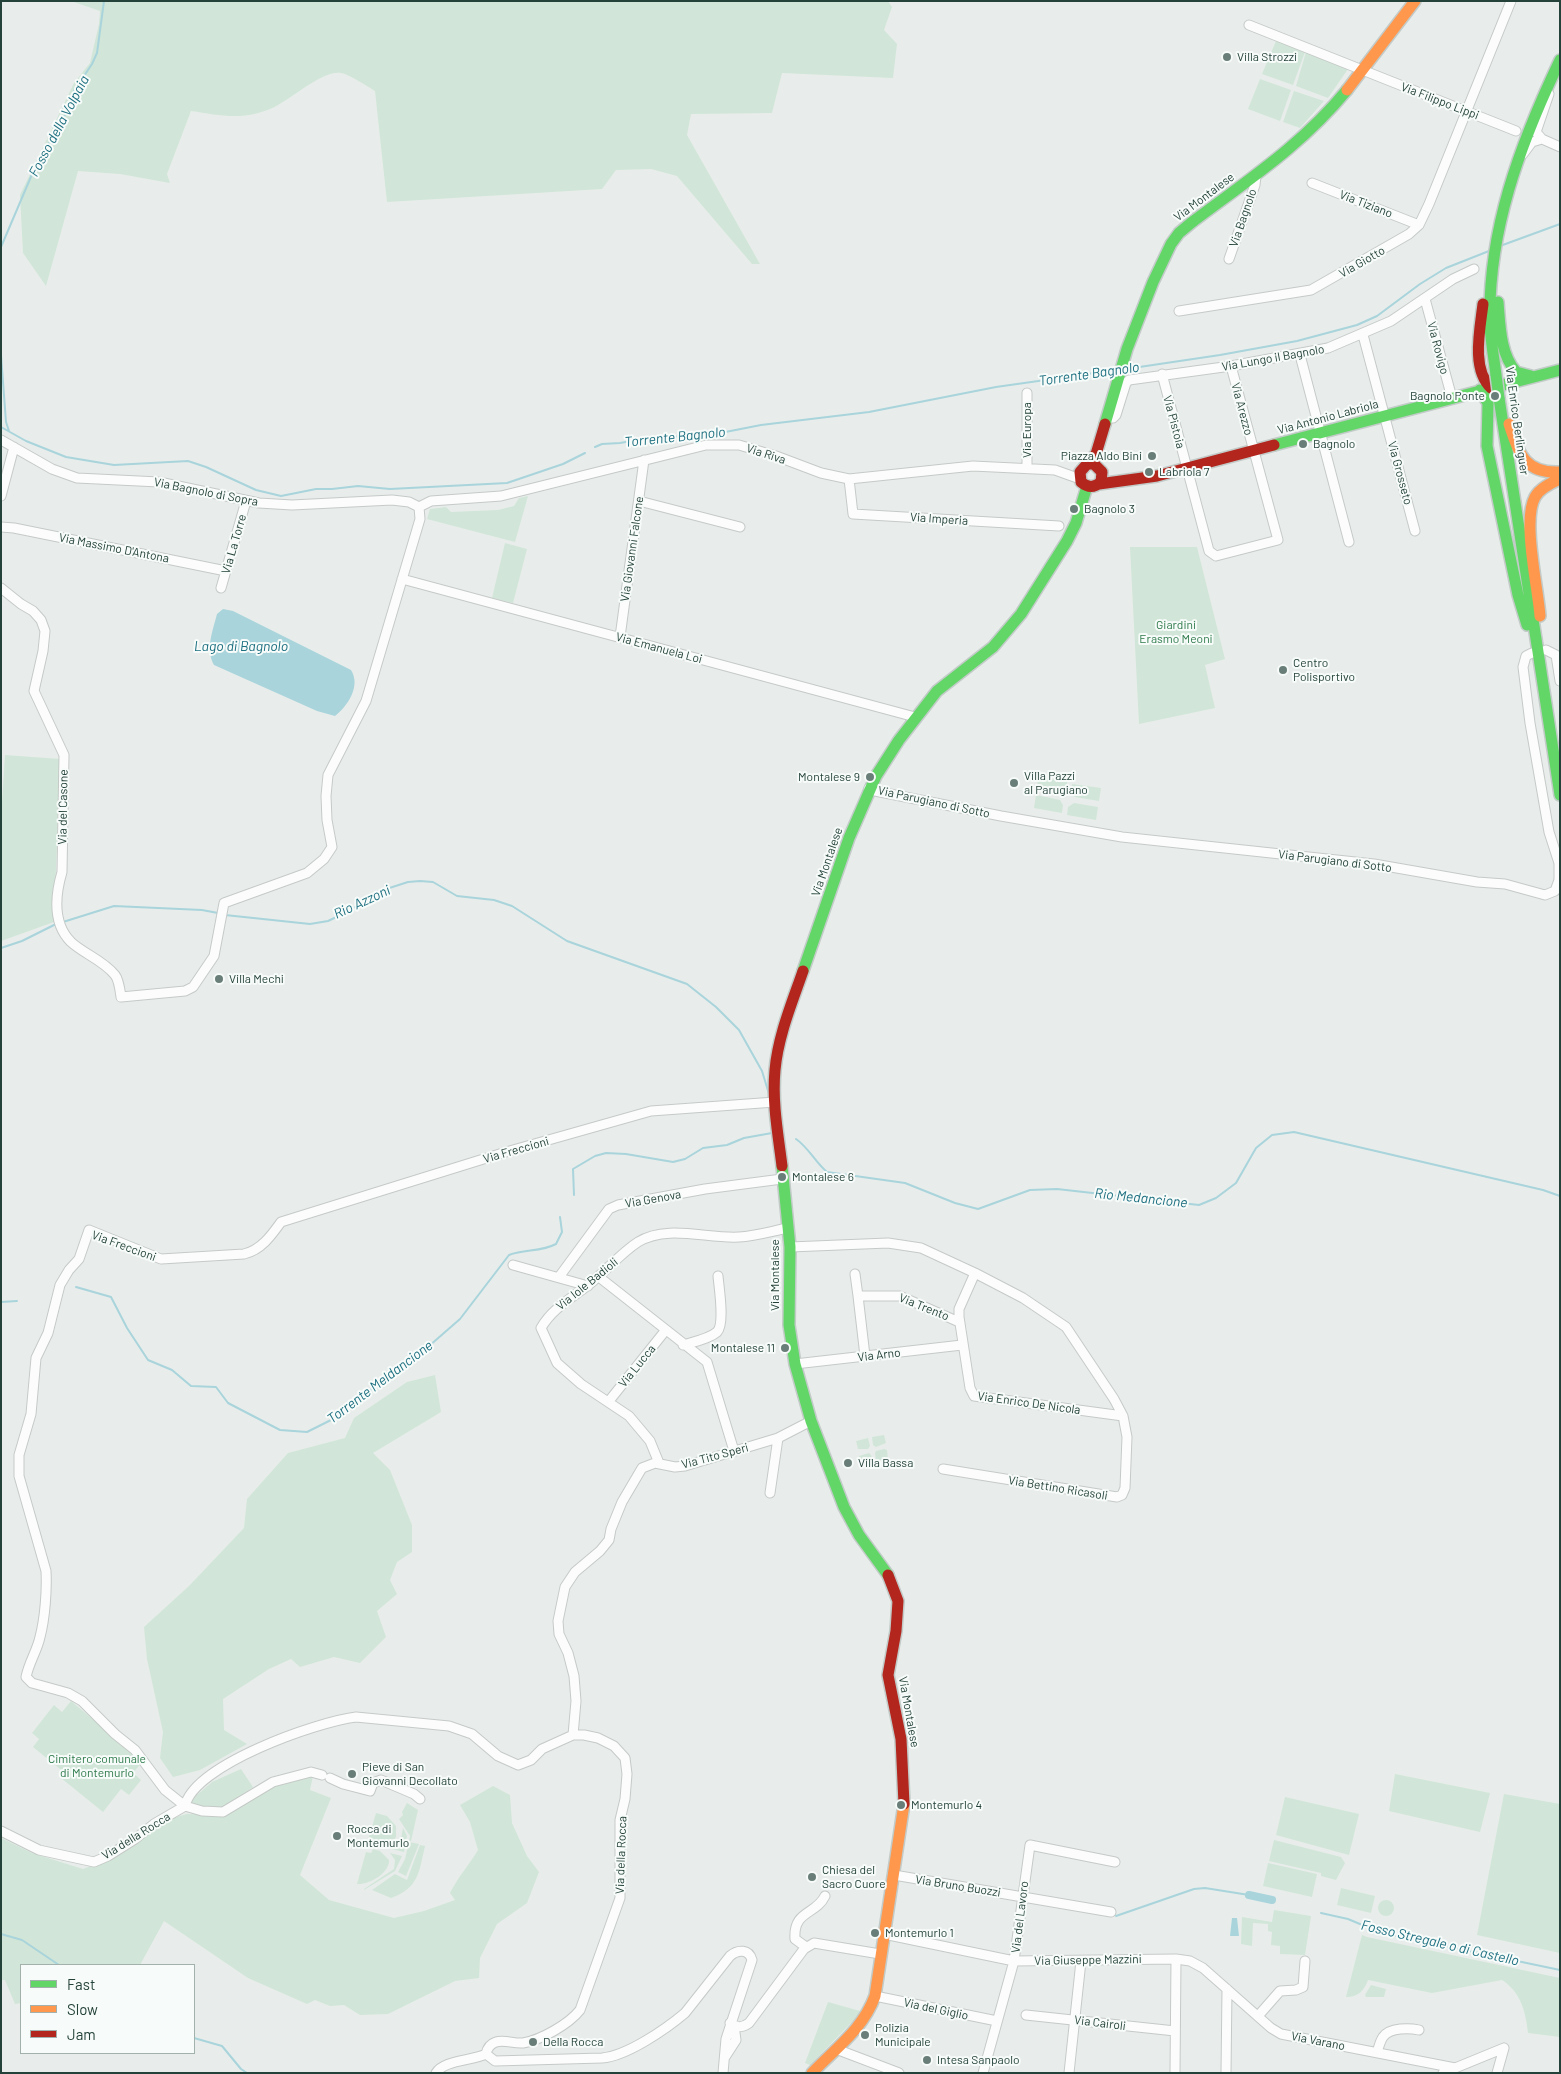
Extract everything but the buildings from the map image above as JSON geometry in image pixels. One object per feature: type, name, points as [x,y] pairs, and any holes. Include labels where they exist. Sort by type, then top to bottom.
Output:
[{"type":"street","name":"Via Montalese","points":[[812,2073],[859,2029],[871,2011],[875,1996],[905,1799],[901,1739],[889,1681],[895,1664],[894,1650],[898,1612],[896,1590],[891,1579],[850,1521],[811,1421],[795,1364],[789,1325],[790,1247],[775,1102],[776,1070],[781,1036],[849,838],[870,788],[898,740],[915,717],[948,681],[998,642],[1021,614],[1076,524],[1084,475],[1096,454],[1141,310],[1171,244],[1178,233],[1290,149],[1326,114],[1364,71],[1416,1]]},
{"type":"street","name":"Via Giotto","points":[[1179,311],[1310,290],[1409,234],[1419,225],[1430,204],[1511,1]]},
{"type":"street","name":"Via Filippo Lippi","points":[[1249,26],[1516,131]]},
{"type":"street","name":"Via Enrico Berlinguer","points":[[1560,60],[1546,87],[1515,164],[1497,234],[1493,263],[1490,328],[1560,795]]},
{"type":"street","points":[[1546,87],[1550,96],[1536,132],[1542,140],[1560,147]]},
{"type":"street","points":[[1515,164],[1532,142],[1542,140]]},
{"type":"street","name":"Via Bagnolo","points":[[1229,259],[1255,185],[1256,176]]},
{"type":"street","name":"Via Tiziano","points":[[1312,183],[1419,225]]},
{"type":"street","points":[[1480,390],[1483,379],[1481,369],[1483,305],[1493,263]]},
{"type":"street","name":"Via Lungo il Bagnolo","points":[[1108,418],[1114,418],[1116,415],[1126,383],[1129,380],[1300,355],[1328,348],[1363,335],[1391,321],[1452,279],[1474,269]]},
{"type":"street","points":[[1492,277],[1497,291],[1502,335],[1511,367],[1520,374],[1560,378]]},
{"type":"street","name":"Via Rovigo","points":[[1425,299],[1452,398]]},
{"type":"street","name":"Via Grosseto","points":[[1363,335],[1416,530]]},
{"type":"street","points":[[1300,355],[1349,542]]},
{"type":"street","name":"Via Arezzo","points":[[1209,551],[1216,556],[1278,540],[1231,366]]},
{"type":"street","points":[[1481,369],[1477,381],[1480,390],[1488,400],[1490,410],[1486,431],[1487,446],[1518,596],[1528,627],[1538,649],[1556,656],[1560,681]]},
{"type":"street","name":"Via Antonio Labriola","points":[[1099,484],[1187,469],[1560,370]]},
{"type":"street","name":"Via Pistoia","points":[[1162,374],[1209,551]]},
{"type":"street","name":"Via Europa","points":[[1027,393],[1027,468]]},
{"type":"street","points":[[1499,398],[1523,460],[1533,469],[1560,472]]},
{"type":"street","name":"Via Bagnolo di Sopra","points":[[1,440],[52,469],[77,478],[159,482],[246,501],[292,505],[392,500],[409,502],[419,507]]},
{"type":"street","name":"Via Riva","points":[[419,507],[431,500],[501,496],[706,445],[739,445],[776,456],[820,473],[849,479],[973,466],[1027,468],[1084,475]]},
{"type":"street","points":[[1,496],[14,447]]},
{"type":"street","name":"Via Giovanni Falcone","points":[[620,637],[644,460]]},
{"type":"street","points":[[1100,467],[1102,472],[1103,478],[1099,484],[1093,487],[1084,475],[1100,467]]},
{"type":"street","name":"Via Antonio Labriola","points":[[1102,472],[1129,480]]},
{"type":"street","name":"Via Imperia","points":[[849,479],[853,514],[1059,526]]},
{"type":"street","points":[[1538,649],[1540,604],[1530,514],[1535,496],[1543,488],[1560,479]]},
{"type":"street","name":"Via La Torre","points":[[221,588],[246,501]]},
{"type":"street","points":[[639,501],[740,527]]},
{"type":"street","points":[[402,579],[421,514],[419,507]]},
{"type":"street","name":"Via Massimo D'Antona","points":[[1,528],[14,528],[226,570]]},
{"type":"street","name":"Via Emanuela Loi","points":[[402,579],[915,717]]},
{"type":"street","name":"Via del Casone","points":[[1,588],[33,611],[41,620],[45,631],[34,691],[64,755],[62,872],[58,886],[59,922],[71,941],[116,976],[122,997],[189,990],[214,956],[224,903],[307,873],[324,859],[332,846],[327,820],[326,796],[328,775],[366,701],[402,579]]},
{"type":"street","name":"Via Parugiano di Sotto","points":[[870,788],[875,791],[991,814],[1122,837],[1374,864],[1478,882],[1504,884],[1545,895],[1555,891],[1559,880],[1560,863],[1549,832],[1530,723],[1523,667],[1526,656],[1538,649]]},
{"type":"street","name":"Via Freccioni","points":[[185,1806],[165,1790],[135,1750],[82,1701],[68,1693],[32,1683],[26,1677],[40,1637],[46,1571],[19,1476],[19,1455],[31,1414],[36,1358],[48,1333],[60,1285],[78,1259],[89,1230],[161,1259],[244,1254],[254,1252],[273,1234],[281,1222],[523,1147],[651,1111],[775,1102]]},
{"type":"street","name":"Via Genova","points":[[559,1277],[609,1209],[705,1189],[782,1179]]},
{"type":"street","name":"Via Iole Badioli","points":[[659,1463],[646,1434],[629,1416],[581,1384],[557,1363],[541,1328],[556,1308],[588,1286],[637,1242],[645,1238],[679,1233],[740,1237],[788,1228]]},
{"type":"street","points":[[790,1247],[888,1243],[921,1248],[975,1272],[1023,1298],[1066,1327],[1114,1398],[1123,1416]]},
{"type":"street","points":[[513,1265],[588,1286]]},
{"type":"street","name":"Via Enrico De Nicola","points":[[975,1272],[960,1309],[959,1322],[970,1388],[974,1396],[1123,1416]]},
{"type":"street","points":[[855,1274],[865,1356]]},
{"type":"street","points":[[683,1345],[719,1330],[721,1322],[718,1276]]},
{"type":"street","points":[[599,1277],[665,1331],[707,1362],[734,1451]]},
{"type":"street","name":"Via Trento","points":[[858,1296],[900,1296],[959,1322]]},
{"type":"street","name":"Via Lucca","points":[[609,1401],[665,1331]]},
{"type":"street","name":"Via Arno","points":[[795,1364],[962,1345]]},
{"type":"street","name":"Via Bettino Ricasoli","points":[[943,1470],[1117,1498],[1122,1495],[1125,1488],[1126,1437],[1123,1416]]},
{"type":"street","name":"Via Tito Speri","points":[[659,1463],[680,1467],[778,1438],[811,1421]]},
{"type":"street","points":[[770,1493],[778,1438]]},
{"type":"street","points":[[573,1735],[576,1701],[574,1676],[568,1653],[559,1634],[558,1621],[565,1588],[575,1572],[600,1551],[609,1540],[611,1529],[622,1502],[642,1468],[650,1463],[659,1463]]},
{"type":"street","name":"Via della Rocca","points":[[185,1806],[186,1800],[205,1778],[259,1748],[291,1734],[341,1719],[356,1717],[449,1726],[472,1734],[498,1756],[518,1765],[530,1760],[542,1749],[573,1735],[598,1738],[614,1746],[625,1758],[627,1774],[625,1799],[620,1820],[620,1898],[580,2010],[574,2018],[564,2025],[531,2040],[522,2043],[495,2042],[490,2046],[486,2054]]},
{"type":"street","name":"Via della Rocca","points":[[1,1831],[39,1850],[94,1862],[108,1856],[154,1824],[185,1806],[202,1811],[223,1812],[273,1782],[311,1772],[326,1776],[343,1784],[370,1791],[374,1783],[381,1780],[414,1794],[420,1799]]},
{"type":"street","name":"Via del Lavoro","points":[[983,2073],[1014,1961],[1030,1845],[1116,1862]]},
{"type":"street","name":"Via Bruno Buozzi","points":[[894,1875],[1112,1912]]},
{"type":"street","points":[[806,1947],[795,1939],[794,1930],[804,1913],[818,1905],[825,1896]]},
{"type":"street","name":"Via Giuseppe Mazzini","points":[[884,1934],[1014,1961],[1176,1959]]},
{"type":"street","points":[[732,2024],[742,2027],[749,2023],[806,1947],[814,1943],[880,1954]]},
{"type":"street","points":[[436,2073],[440,2067],[452,2062],[474,2059],[486,2054],[495,2061],[602,2058],[619,2055],[685,2013],[730,1956],[744,1951],[748,1953],[752,1960],[732,2024],[736,2040],[725,2057],[723,2073]]},
{"type":"street","points":[[1175,2073],[1176,1959]]},
{"type":"street","name":"Via Varano","points":[[1176,1959],[1190,1961],[1199,1965],[1271,2028],[1281,2034],[1455,2068]]},
{"type":"street","points":[[1069,2073],[1081,1961]]},
{"type":"street","points":[[1258,2016],[1280,1991],[1296,1990],[1303,1987],[1305,1961]]},
{"type":"street","points":[[1226,1989],[1226,2073]]},
{"type":"street","name":"Via del Giglio","points":[[875,1996],[997,2021]]},
{"type":"street","name":"Via Cairoli","points":[[1026,2015],[1175,2031]]},
{"type":"street","points":[[1377,2052],[1383,2037],[1388,2033],[1407,2028],[1419,2030]]},
{"type":"street","points":[[1442,2073],[1504,2048],[1498,2073]]},
{"type":"street","points":[[836,2049],[899,2073]]},
{"type":"green space","points":[[71,1],[888,1],[892,7],[884,30],[897,44],[893,78],[782,73],[772,113],[691,114],[687,135],[760,264],[752,264],[677,176],[651,169],[616,170],[602,189],[387,202],[375,91],[344,74],[333,73],[315,81],[278,105],[259,113],[230,116],[191,111],[167,174],[170,183],[120,174],[78,171],[46,286],[23,253],[20,195],[74,83],[90,63],[100,11]]},
{"type":"green space","points":[[1276,41],[1305,52],[1293,85],[1262,74]]},
{"type":"green space","points":[[1306,52],[1348,69],[1328,98],[1296,86]]},
{"type":"green space","points":[[1260,79],[1291,90],[1280,121],[1248,109]]},
{"type":"green space","points":[[1294,91],[1324,101],[1300,128],[1283,122]]},
{"type":"green space","points":[[528,496],[515,542],[427,519],[430,509],[446,507],[451,512],[498,510],[514,506],[519,498]]},
{"type":"green space","points":[[505,543],[527,549],[513,603],[492,598]]},
{"type":"green space","name":"Giardini Erasmo Meoni","points":[[1130,547],[1197,547],[1225,659],[1205,665],[1215,708],[1139,724]]},
{"type":"green space","points":[[5,755],[60,759],[54,922],[1,941],[1,819]]},
{"type":"green space","points":[[1039,777],[1067,782],[1066,791],[1060,794],[1036,790]]},
{"type":"green space","points":[[1072,784],[1101,788],[1099,801],[1075,797],[1071,792]]},
{"type":"green space","points":[[1036,795],[1060,800],[1063,805],[1062,813],[1034,808]]},
{"type":"green space","points":[[1074,803],[1098,807],[1096,820],[1067,815],[1068,807]]},
{"type":"green space","points":[[435,1375],[441,1412],[373,1453],[390,1470],[412,1525],[412,1552],[397,1562],[390,1580],[397,1594],[377,1611],[386,1637],[360,1663],[334,1657],[300,1667],[291,1659],[269,1669],[223,1699],[224,1730],[247,1744],[200,1770],[173,1777],[160,1758],[163,1732],[147,1659],[144,1627],[189,1586],[244,1528],[247,1499],[288,1453],[345,1438],[354,1418],[407,1382]]},
{"type":"green space","points":[[884,1435],[886,1443],[876,1447],[873,1445],[872,1437]]},
{"type":"green space","points":[[868,1438],[870,1446],[868,1449],[858,1449],[856,1441]]},
{"type":"green space","points":[[887,1450],[888,1459],[876,1461],[876,1451]]},
{"type":"green space","points":[[869,1453],[873,1462],[861,1465],[859,1456]]},
{"type":"green space","name":"Cimitero comunale di Montemurlo","points":[[71,1701],[143,1761],[133,1773],[141,1780],[129,1795],[121,1789],[103,1812],[61,1778],[65,1773],[33,1747],[39,1739],[32,1733],[54,1705],[62,1712]]},
{"type":"green space","points":[[241,1769],[253,1787],[221,1809],[190,1805],[190,1801],[212,1782]]},
{"type":"green space","points":[[1395,1774],[1490,1793],[1480,1832],[1389,1811]]},
{"type":"green space","points":[[313,1776],[310,1790],[331,1798],[300,1875],[329,1900],[394,1918],[424,1911],[455,1900],[450,1893],[478,1850],[470,1822],[460,1805],[493,1786],[510,1795],[512,1823],[527,1856],[539,1872],[527,1903],[497,1924],[480,1958],[479,1978],[455,1981],[388,2014],[360,2015],[344,2005],[330,2006],[315,2000],[307,2004],[248,1978],[164,1921],[141,1964],[20,1964],[20,2003],[15,2004],[5,1980],[1,1980],[1,1838],[32,1853],[83,1869],[119,1855],[156,1827],[172,1818],[187,1814],[227,1815],[262,1793],[287,1781]]},
{"type":"green space","points":[[1504,1794],[1560,1804],[1560,1953],[1477,1935]]},
{"type":"green space","points":[[1285,1797],[1359,1814],[1349,1855],[1276,1835]]},
{"type":"green space","points":[[407,1803],[418,1810],[411,1841],[409,1841],[410,1836],[399,1819],[403,1815],[402,1812]]},
{"type":"green space","points":[[376,1813],[387,1816],[396,1826],[396,1837],[389,1844],[373,1843],[374,1839],[369,1837]]},
{"type":"green space","points":[[403,1828],[407,1836],[404,1852],[392,1849],[401,1839]]},
{"type":"green space","points":[[1274,1840],[1341,1857],[1345,1863],[1336,1880],[1321,1876],[1321,1873],[1269,1861]]},
{"type":"green space","points":[[409,1842],[419,1844],[406,1876],[398,1872],[405,1859]]},
{"type":"green space","points":[[420,1845],[425,1846],[419,1871],[407,1889],[391,1898],[372,1890],[395,1874],[407,1880]]},
{"type":"green space","points":[[373,1849],[380,1851],[389,1860],[388,1865],[378,1877],[362,1884],[357,1884],[366,1852],[371,1853]]},
{"type":"green space","points":[[390,1853],[402,1856],[395,1871],[364,1890],[394,1869],[395,1860]]},
{"type":"green space","points":[[1268,1863],[1317,1874],[1312,1897],[1263,1886]]},
{"type":"green space","points":[[1341,1888],[1375,1896],[1371,1913],[1337,1905]]},
{"type":"green space","points":[[1386,1900],[1392,1902],[1394,1908],[1392,1914],[1386,1916],[1380,1914],[1378,1908],[1380,1902]]},
{"type":"green space","points":[[1274,1910],[1311,1916],[1305,1955],[1280,1954],[1280,1946],[1271,1945],[1272,1932],[1268,1931],[1268,1924],[1253,1923],[1252,1946],[1241,1944],[1242,1917],[1272,1922]]},
{"type":"green space","points":[[1362,1935],[1560,1978],[1560,2037],[1528,2033],[1526,2018],[1518,1997],[1502,1980],[1432,1993],[1368,1980],[1360,1993],[1346,1997]]},
{"type":"green space","points":[[1371,1985],[1386,1989],[1384,1997],[1366,1997],[1365,1995]]},
{"type":"green space","points":[[828,2002],[860,2011],[855,2019],[810,2065],[805,2063]]},
{"type":"water","name":"Lago di Bagnolo","points":[[223,609],[233,611],[351,670],[354,676],[354,689],[344,707],[335,716],[317,711],[214,665],[211,659],[210,646],[217,614]]},
{"type":"water","points":[[1232,1918],[1237,1918],[1239,1936],[1230,1936]]},
{"type":"waterway","name":"Fosso della Volpaia","points":[[1,247],[33,172],[66,113],[74,91],[97,53],[104,1]]},
{"type":"waterway","name":"Torrente Bagnolo","points":[[1500,246],[1560,224]]},
{"type":"waterway","name":"Torrente Bagnolo","points":[[1126,369],[1297,341],[1357,325],[1377,316],[1420,284],[1446,268],[1489,251]]},
{"type":"waterway","name":"Fosso della Volpaia","points":[[1,355],[6,422],[9,431]]},
{"type":"waterway","name":"Torrente Bagnolo","points":[[595,447],[602,444],[654,437],[705,436],[761,425],[869,412],[996,387],[1116,370]]},
{"type":"waterway","name":"Torrente Bagnolo","points":[[1,427],[26,441],[66,457],[114,465],[188,461],[206,467],[256,490],[281,496],[316,489],[358,486],[390,489],[507,483],[563,464],[585,453]]},
{"type":"waterway","name":"Rio Azzoni","points":[[225,915],[310,924],[328,921],[349,911],[377,892],[408,882],[420,881],[433,882],[457,896],[494,900],[512,906],[567,941],[687,984],[716,1007],[739,1030],[762,1071],[769,1094]]},
{"type":"waterway","name":"Rio Azzoni","points":[[63,922],[114,906],[202,910],[218,913]]},
{"type":"waterway","name":"Rio Azzoni","points":[[1,948],[22,941],[56,924]]},
{"type":"waterway","name":"Torrente Meldancione","points":[[574,1195],[573,1169],[595,1156],[606,1153],[626,1154],[673,1162],[685,1159],[703,1148],[727,1145],[744,1138],[772,1133],[772,1130]]},
{"type":"waterway","name":"Rio Medancione","points":[[796,1139],[827,1172],[905,1183],[955,1203],[978,1209],[1030,1190],[1057,1189],[1199,1205],[1216,1198],[1236,1183],[1256,1148],[1272,1135],[1294,1132],[1543,1190],[1560,1196]]},
{"type":"waterway","name":"Torrente Meldancione","points":[[76,1287],[111,1297],[127,1328],[148,1360],[172,1370],[191,1386],[216,1387],[228,1403],[280,1430],[307,1432],[337,1417],[359,1398],[413,1360],[460,1319],[509,1255],[550,1247],[556,1244],[562,1232],[560,1217]]},
{"type":"waterway","name":"Torrente Meldancione","points":[[1,1302],[17,1301]]},
{"type":"waterway","name":"Fosso Stregale o di Castello","points":[[1116,1916],[1194,1889],[1205,1888],[1249,1895]]},
{"type":"waterway","name":"Fosso Stregale o di Castello","points":[[1249,1895],[1272,1900]]},
{"type":"waterway","name":"Fosso Stregale o di Castello","points":[[1321,1913],[1348,1919],[1379,1932],[1560,1970]]},
{"type":"waterway","points":[[1,1934],[22,1940],[58,1964]]},
{"type":"waterway","points":[[195,2038],[222,2046],[241,2069],[247,2073]]},
{"type":"traffic: fast","points":[[1496,375],[1490,326],[1494,257],[1500,223],[1519,156],[1560,60]]},
{"type":"traffic: fast","points":[[1105,424],[1127,349],[1153,282],[1171,244],[1179,233],[1191,223],[1292,145],[1347,90]]},
{"type":"traffic: fast","points":[[1498,302],[1500,330],[1507,357],[1516,372],[1531,376]]},
{"type":"traffic: fast","points":[[1274,445],[1560,370]]},
{"type":"traffic: fast","points":[[1496,375],[1499,398]]},
{"type":"traffic: fast","points":[[1480,390],[1488,403],[1487,446],[1518,595],[1527,625]]},
{"type":"traffic: fast","points":[[1499,398],[1560,795]]},
{"type":"traffic: fast","points":[[803,971],[849,838],[876,776],[899,740],[937,691],[993,647],[1021,614],[1067,541],[1076,523],[1087,486]]},
{"type":"traffic: fast","points":[[782,1166],[790,1247],[789,1325],[795,1364],[811,1421],[844,1507],[859,1535],[888,1575]]},
{"type":"traffic: slow","points":[[1347,90],[1415,1]]},
{"type":"traffic: slow","points":[[1509,424],[1516,444],[1525,460],[1538,469],[1548,472],[1560,472]]},
{"type":"traffic: slow","points":[[1540,616],[1530,537],[1531,508],[1535,497],[1540,491],[1560,479]]},
{"type":"traffic: slow","points":[[812,2073],[856,2028],[870,2008],[875,1996],[904,1804]]},
{"type":"traffic: jam","points":[[1483,304],[1478,348],[1479,360],[1485,380],[1491,388]]},
{"type":"traffic: jam","points":[[1089,464],[1094,464],[1102,472],[1101,482],[1093,486],[1081,482],[1080,472],[1096,454],[1105,424]]},
{"type":"traffic: jam","points":[[1099,484],[1157,476],[1274,445]]},
{"type":"traffic: jam","points":[[782,1166],[775,1106],[775,1070],[782,1032],[803,971]]},
{"type":"traffic: jam","points":[[888,1575],[898,1601],[896,1631],[888,1675],[901,1739],[904,1804]]},
{"type":"place","name":"Villa Strozzi","points":[[1227,57]]},
{"type":"place","name":"Bagnolo Ponte","points":[[1495,396]]},
{"type":"place","name":"Bagnolo","points":[[1303,444]]},
{"type":"place","name":"Piazza Aldo Bini","points":[[1152,456]]},
{"type":"place","name":"Labriola 7","points":[[1149,472]]},
{"type":"place","name":"Bagnolo 3","points":[[1074,509]]},
{"type":"place","name":"Centro Polisportivo","points":[[1283,670]]},
{"type":"place","name":"Montalese 9","points":[[870,777]]},
{"type":"place","name":"Villa Pazzi al Parugiano","points":[[1014,783]]},
{"type":"place","name":"Villa Mechi","points":[[219,979]]},
{"type":"place","name":"Montalese 6","points":[[782,1177]]},
{"type":"place","name":"Montalese 11","points":[[785,1348]]},
{"type":"place","name":"Villa Bassa","points":[[848,1463]]},
{"type":"place","name":"Pieve di San Giovanni Decollato","points":[[352,1774]]},
{"type":"place","name":"Montemurlo 4","points":[[901,1805]]},
{"type":"place","name":"Rocca di Montemurlo","points":[[337,1836]]},
{"type":"place","name":"Chiesa del Sacro Cuore","points":[[812,1877]]},
{"type":"place","name":"Montemurlo 1","points":[[875,1933]]},
{"type":"place","name":"Polizia Municipale","points":[[865,2035]]},
{"type":"place","name":"Della Rocca","points":[[533,2042]]},
{"type":"place","name":"Intesa Sanpaolo","points":[[927,2060]]}]
